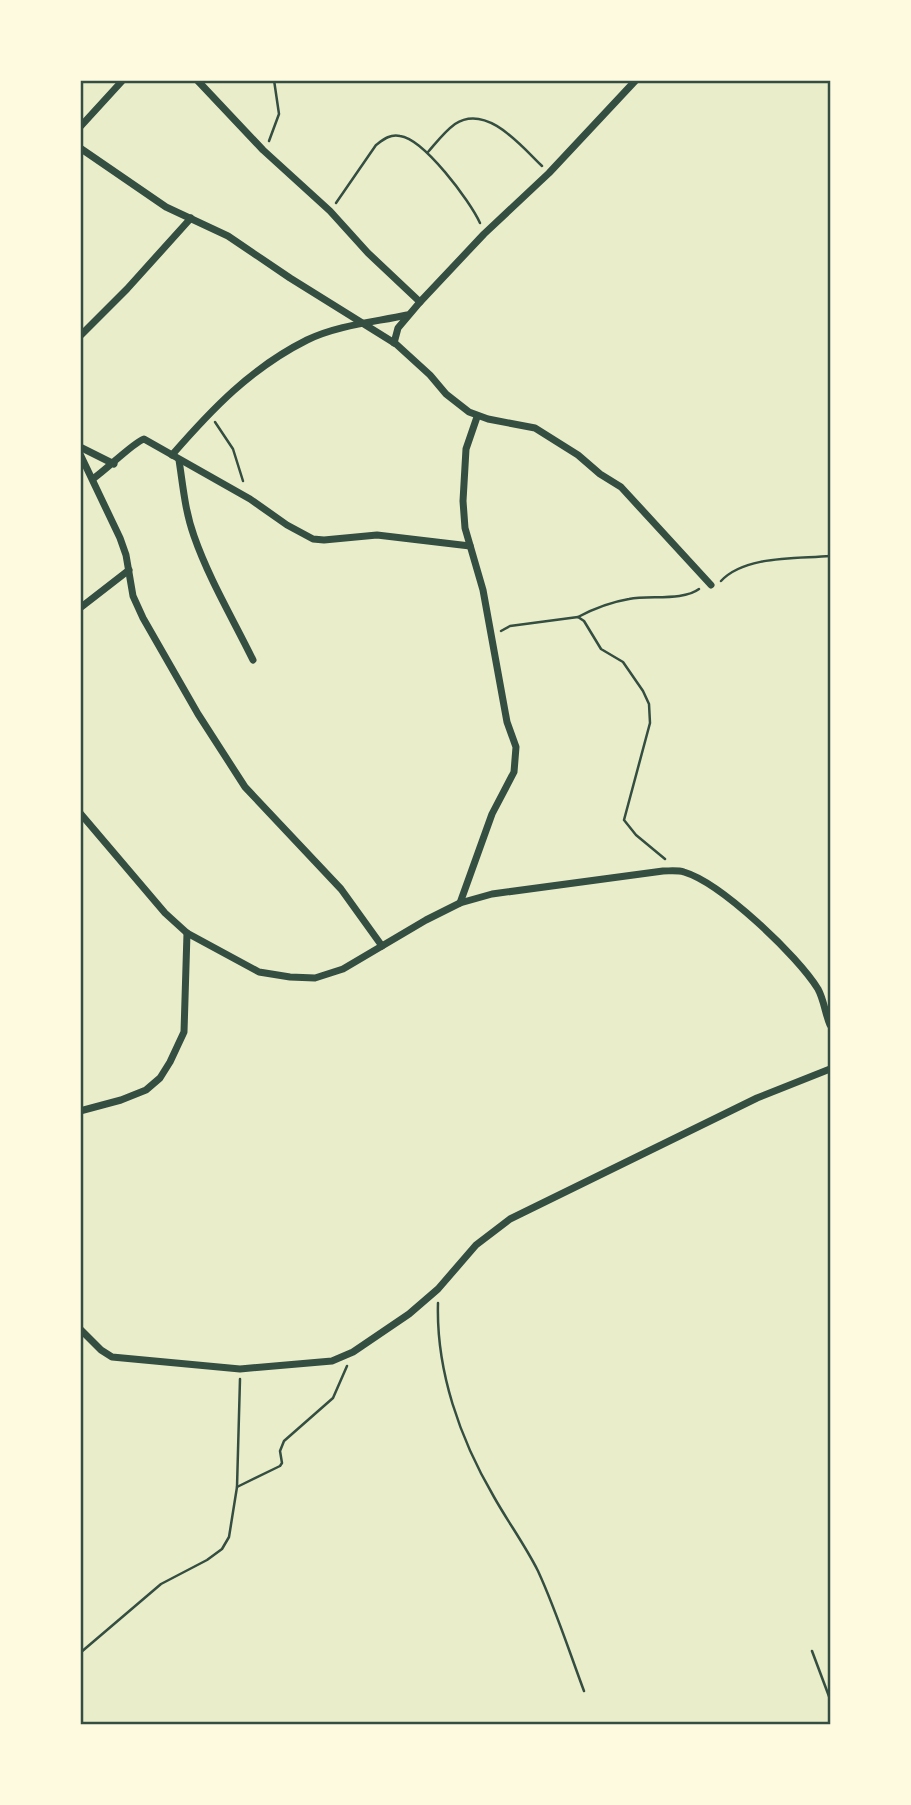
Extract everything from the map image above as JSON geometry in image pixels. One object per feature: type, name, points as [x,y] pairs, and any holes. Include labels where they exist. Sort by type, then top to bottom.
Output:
[{"type":"street","points":[[80,127],[123,80]]},
{"type":"street","points":[[197,80],[262,150],[330,211],[368,253],[419,302]]},
{"type":"street","points":[[394,343],[398,328],[419,302],[484,234],[550,173],[636,80]]},
{"type":"street","points":[[80,148],[166,207],[228,236],[394,343],[430,375],[446,394],[477,417],[535,428],[578,455],[600,474],[621,487],[711,585]]},
{"type":"street","points":[[80,336],[191,218]]},
{"type":"street","points":[[172,455],[227,395],[258,371],[308,340],[408,315]]},
{"type":"street","points":[[460,903],[492,814],[514,772],[516,747],[507,722],[484,590],[465,528],[463,501],[466,449],[477,417]]},
{"type":"street","points":[[94,478],[114,464],[140,439],[147,440],[313,539],[377,535],[470,546]]},
{"type":"street","points":[[80,447],[114,464]]},
{"type":"street","points":[[80,454],[94,478],[123,547],[134,596],[143,618],[198,714],[237,776],[341,889],[382,946]]},
{"type":"street","points":[[179,460],[185,505],[193,534],[203,560],[253,660]]},
{"type":"street","points":[[80,608],[129,570]]},
{"type":"street","points":[[80,813],[165,912],[187,933],[260,972],[290,977],[315,978],[343,969],[460,903],[492,894],[663,871],[683,871],[706,881],[723,893],[801,964],[820,992],[831,1025]]},
{"type":"street","points":[[80,1111],[146,1090],[160,1078],[170,1062],[184,1032],[187,933]]},
{"type":"street","points":[[80,1329],[112,1357],[240,1369],[332,1361],[353,1352],[409,1314],[438,1289],[476,1245],[510,1219],[757,1098],[831,1069]]},
{"type":"path","points":[[262,150],[273,134],[279,114],[274,80]]},
{"type":"path","points":[[427,153],[455,124],[474,118],[506,132],[550,173]]},
{"type":"path","points":[[330,211],[365,159],[383,139],[404,136],[427,153],[459,190],[476,214],[484,234]]},
{"type":"path","points":[[209,413],[233,449],[250,499]]},
{"type":"path","points":[[492,636],[510,626],[578,617],[584,621],[601,649],[623,662],[649,704],[650,723],[624,820],[636,835],[683,871]]},
{"type":"path","points":[[438,1289],[439,1334],[447,1391],[493,1496],[537,1569],[584,1691]]},
{"type":"path","points":[[237,1487],[274,1470],[282,1463],[281,1447],[284,1441],[332,1398],[353,1352]]},
{"type":"path","points":[[80,1653],[161,1584],[222,1549],[229,1537],[237,1487],[241,1415],[240,1369]]},
{"type":"path","points":[[812,1651],[831,1699]]}]
